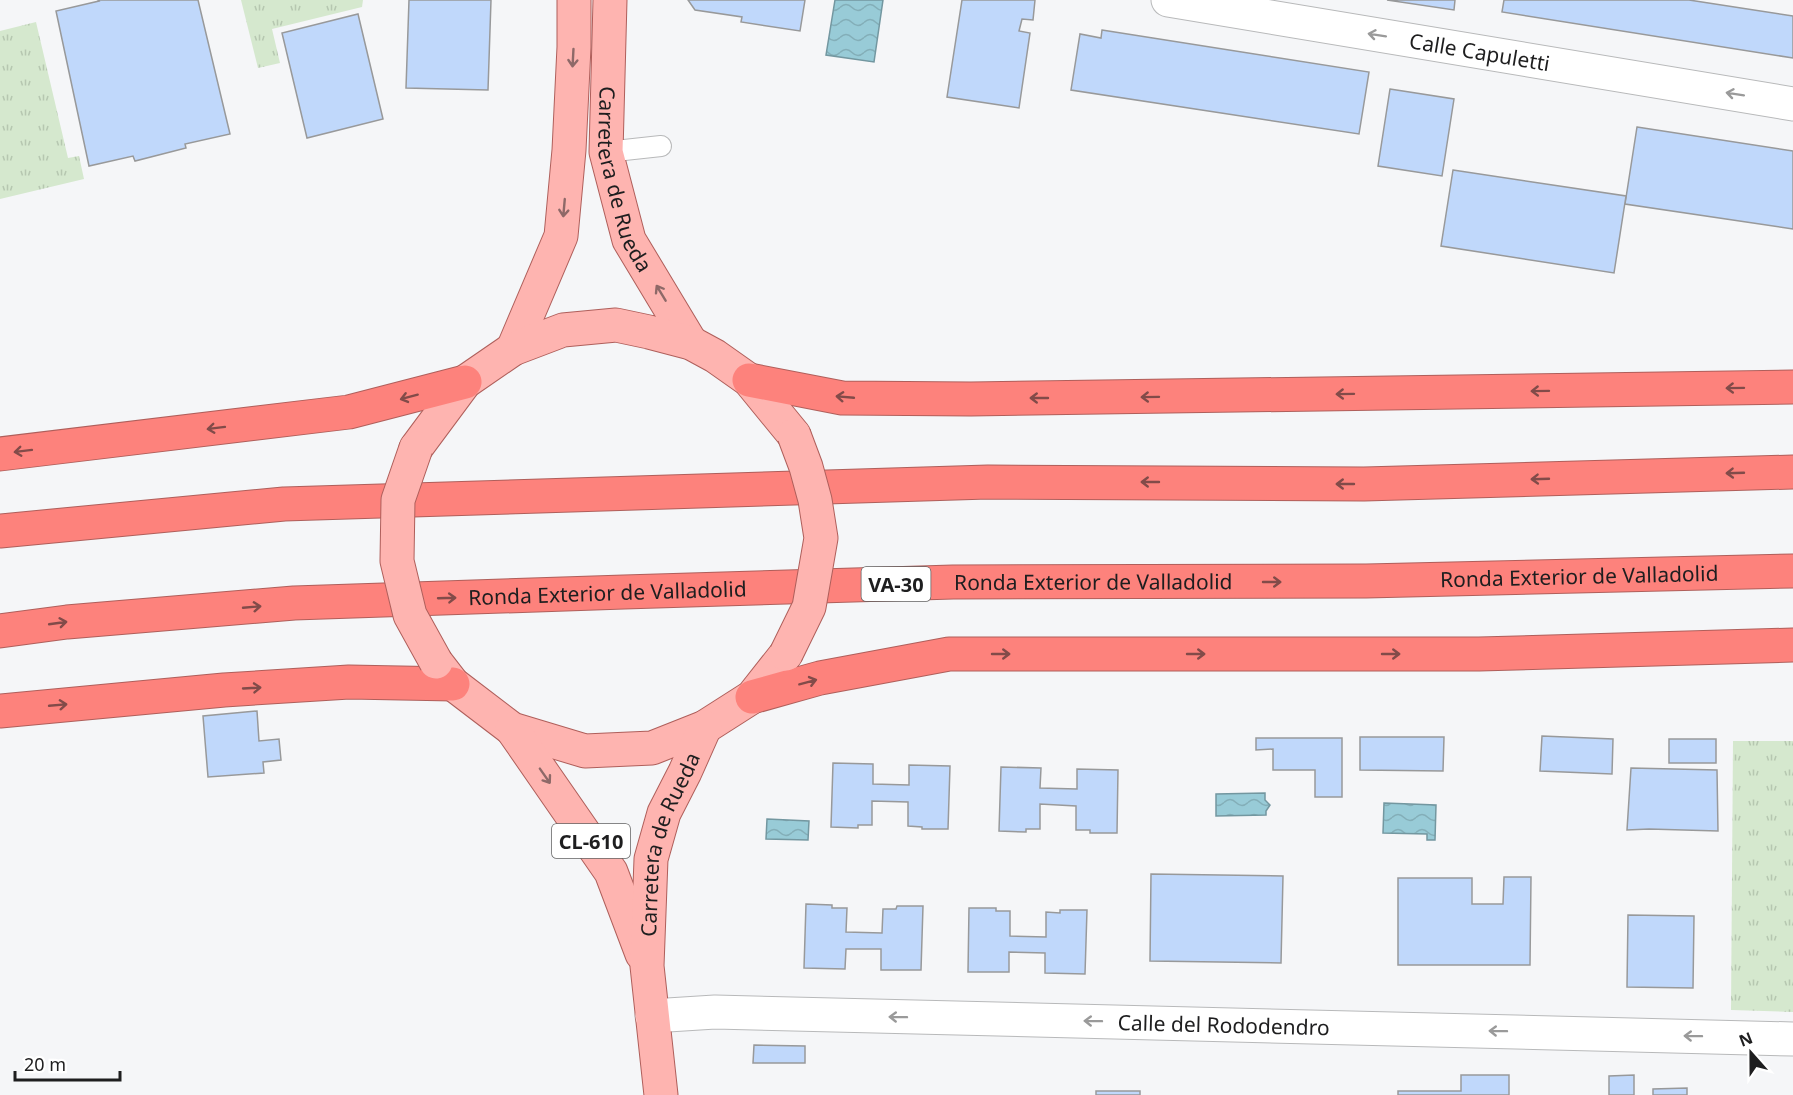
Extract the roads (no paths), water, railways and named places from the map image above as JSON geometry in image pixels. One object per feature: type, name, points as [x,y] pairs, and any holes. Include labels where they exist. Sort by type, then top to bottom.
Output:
[{"type":"highway","points":[[749,380],[842,398],[971,399],[1793,387]]},
{"type":"highway","points":[[0,454],[349,412],[465,382]]},
{"type":"highway","points":[[0,531],[284,504],[988,482],[1364,484],[1793,472]]},
{"type":"highway","name":"Ronda Exterior de Valladolid","points":[[0,631],[67,622],[294,603],[624,592],[953,582],[1366,581],[1793,572]]},
{"type":"highway","points":[[752,697],[820,678],[948,654],[1479,654],[1793,645]]},
{"type":"highway","points":[[0,711],[224,690],[445,673]]},
{"type":"main road","name":"Carretera de Rueda","points":[[513,349],[561,236],[569,150],[574,0]]},
{"type":"main road","name":"Carretera de Rueda","points":[[610,0],[606,152],[629,240],[691,343]]},
{"type":"main road","points":[[616,325],[691,343],[716,356],[749,380],[794,435],[807,467],[821,538],[809,607],[786,654],[752,697],[705,727],[652,748],[585,751],[512,729],[445,673],[410,615],[397,561],[398,500],[416,448],[465,382],[513,349],[563,330],[616,325]]},
{"type":"main road","name":"Carretera de Rueda","points":[[661,1095],[646,966],[651,859],[664,813],[686,772],[705,727]]},
{"type":"main road","name":"Carretera de Rueda","points":[[512,729],[611,872],[646,966]]},
{"type":"street","name":"Calle Capuletti","points":[[1168,0],[1793,104]]},
{"type":"street","name":"Calle del Rododendro","points":[[652,1016],[715,1012],[1793,1039]]},
{"type":"lane","points":[[606,152],[661,146]]},
{"type":"water","points":[[835,0],[883,0],[874,62],[826,55]]},
{"type":"water","points":[[1265,793],[1265,800],[1270,805],[1266,815],[1216,816],[1216,794]]},
{"type":"water","points":[[1384,803],[1436,805],[1435,840],[1427,840],[1427,834],[1383,833]]},
{"type":"water","points":[[767,819],[809,821],[808,840],[766,839]]}]
